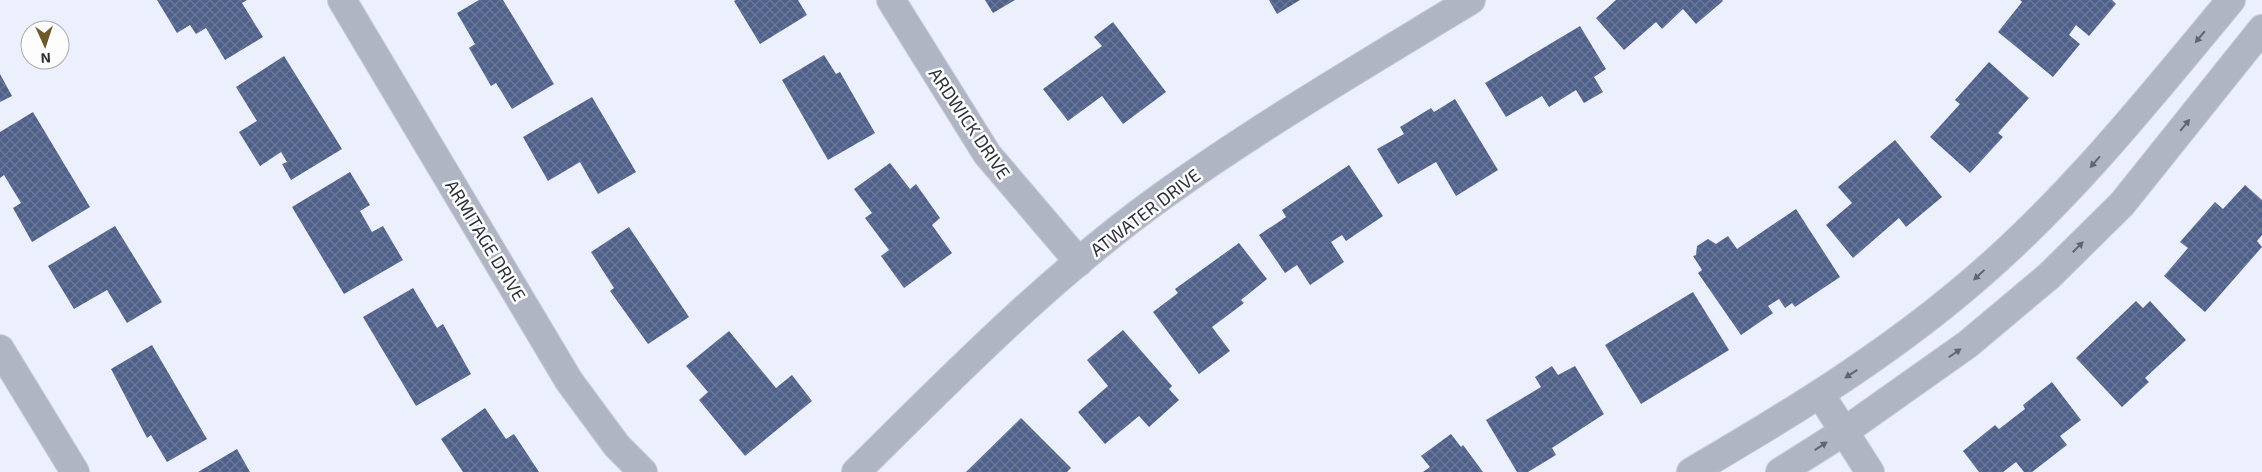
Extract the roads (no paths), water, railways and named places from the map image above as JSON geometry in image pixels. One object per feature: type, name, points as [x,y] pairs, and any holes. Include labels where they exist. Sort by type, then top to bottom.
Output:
[{"type":"street","name":"ARMITAGE DRIVE","points":[[342,0],[569,381],[617,446],[642,472]]},
{"type":"street","name":"ARDWICK DRIVE","points":[[891,0],[987,154],[1079,262]]},
{"type":"street","name":"ATWATER DRIVE","points":[[856,472],[968,361],[1079,262],[1160,198],[1443,7],[1471,0]]},
{"type":"street","points":[[1691,472],[1820,394],[1883,353],[1960,292],[2043,216],[2094,164],[2231,0]]},
{"type":"street","points":[[1780,472],[1845,431],[1968,344],[2049,276],[2122,204],[2262,29]]},
{"type":"street","points":[[0,349],[75,472]]},
{"type":"street","points":[[1820,394],[1870,472]]}]
